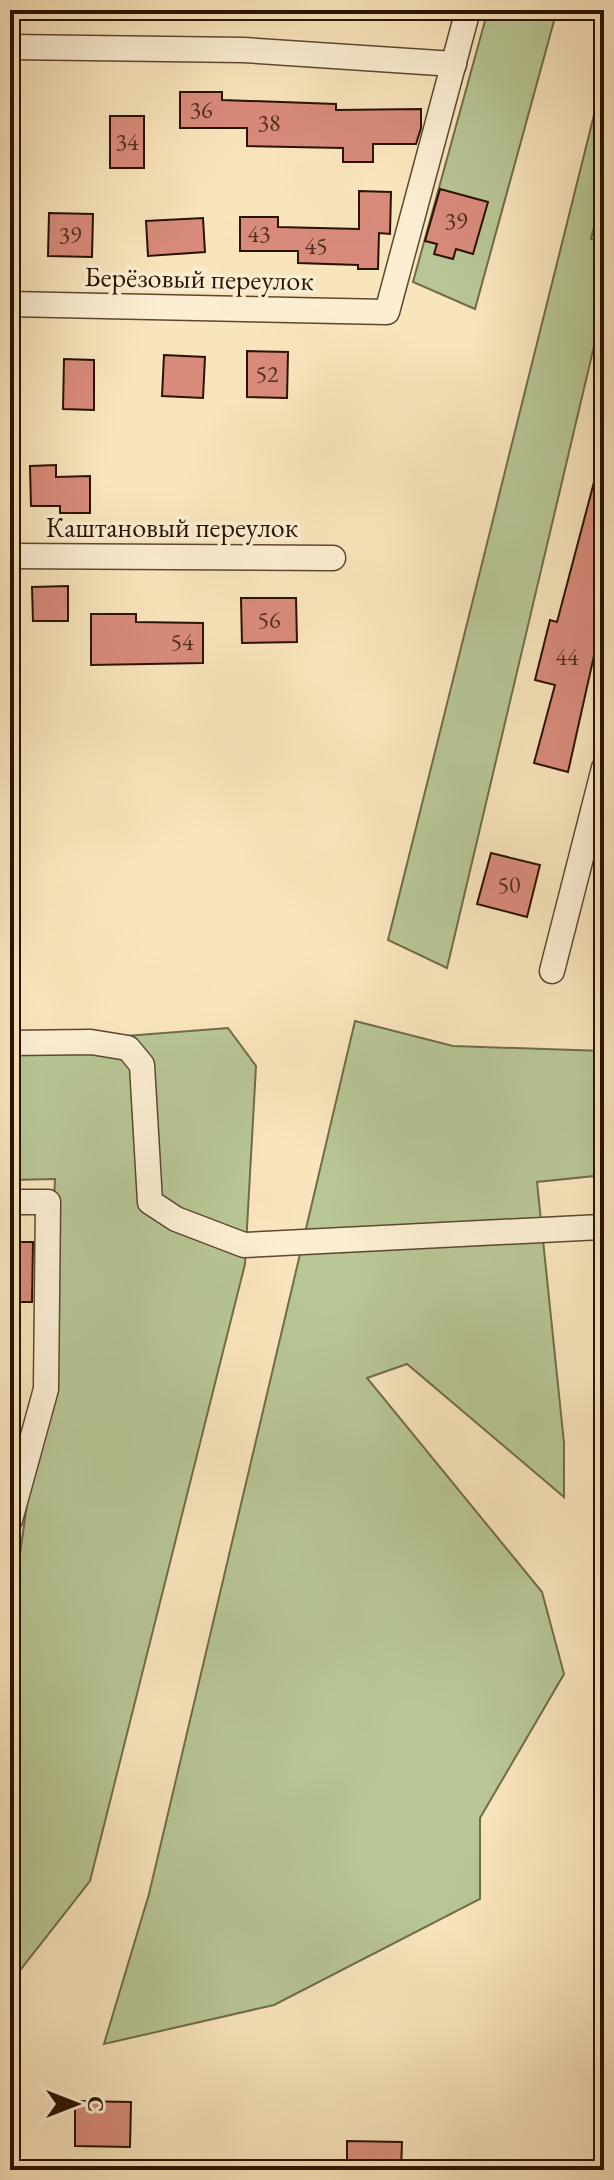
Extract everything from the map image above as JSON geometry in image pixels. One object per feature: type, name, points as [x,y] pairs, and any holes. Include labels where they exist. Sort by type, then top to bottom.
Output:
[{"type":"street","points":[[10,47],[244,50],[454,64],[468,10]]},
{"type":"street","name":"Берёзовый переулок","points":[[10,304],[387,312],[454,64]]},
{"type":"street","name":"Каштановый переулок","points":[[10,556],[333,558]]},
{"type":"street","points":[[552,971],[604,768]]},
{"type":"street","points":[[10,1043],[91,1042],[128,1048],[142,1065],[150,1202],[176,1219],[244,1245],[601,1227],[604,1230]]},
{"type":"street","points":[[10,1202],[48,1202],[46,1389],[10,1520]]},
{"type":"green space","points":[[488,10],[557,10],[475,309],[413,282]]},
{"type":"green space","points":[[604,75],[604,187],[591,239],[604,244],[604,304],[447,968],[388,940]]},
{"type":"green space","points":[[355,1021],[453,1046],[604,1051],[604,1175],[537,1182],[564,1443],[564,1497],[407,1364],[367,1378],[542,1592],[564,1674],[480,1818],[480,1899],[274,2005],[104,2044],[149,1894]]},
{"type":"green space","points":[[228,1028],[256,1066],[245,1264],[90,1881],[10,1983],[10,1625],[47,1362],[55,1179],[10,1180],[10,1045]]},
{"type":"building","points":[[180,92],[222,92],[222,100],[336,104],[336,110],[421,109],[421,128],[416,144],[373,144],[373,162],[343,162],[343,148],[247,146],[247,128],[180,128]]},
{"type":"building","points":[[110,116],[144,116],[144,168],[110,168]]},
{"type":"building","points":[[440,189],[488,202],[473,254],[456,249],[453,259],[434,254],[437,244],[425,241]]},
{"type":"building","points":[[359,191],[391,192],[390,234],[379,233],[378,269],[358,269],[358,265],[298,263],[298,251],[240,251],[240,217],[278,217],[278,227],[359,229]]},
{"type":"building","points":[[49,213],[93,214],[92,257],[48,256]]},
{"type":"building","points":[[203,218],[205,252],[148,256],[146,221]]},
{"type":"building","points":[[247,351],[288,352],[287,398],[247,397]]},
{"type":"building","points":[[164,355],[205,357],[203,398],[162,396]]},
{"type":"building","points":[[64,359],[94,360],[94,410],[63,409]]},
{"type":"building","points":[[56,465],[56,477],[90,476],[90,513],[60,513],[60,506],[31,506],[30,466]]},
{"type":"building","points":[[598,467],[604,468],[604,611],[568,772],[534,763],[555,685],[535,680],[550,620],[557,622]]},
{"type":"building","points":[[68,586],[68,621],[33,621],[32,587]]},
{"type":"building","points":[[241,598],[296,598],[297,642],[242,643]]},
{"type":"building","points":[[91,614],[136,614],[136,622],[203,623],[203,663],[91,665]]},
{"type":"building","points":[[491,853],[540,865],[527,917],[477,904]]},
{"type":"building","points":[[10,1242],[33,1242],[32,1302],[10,1302]]},
{"type":"building","points":[[75,2101],[131,2102],[130,2147],[75,2146]]},
{"type":"building","points":[[347,2141],[402,2142],[401,2170],[347,2170]]}]
